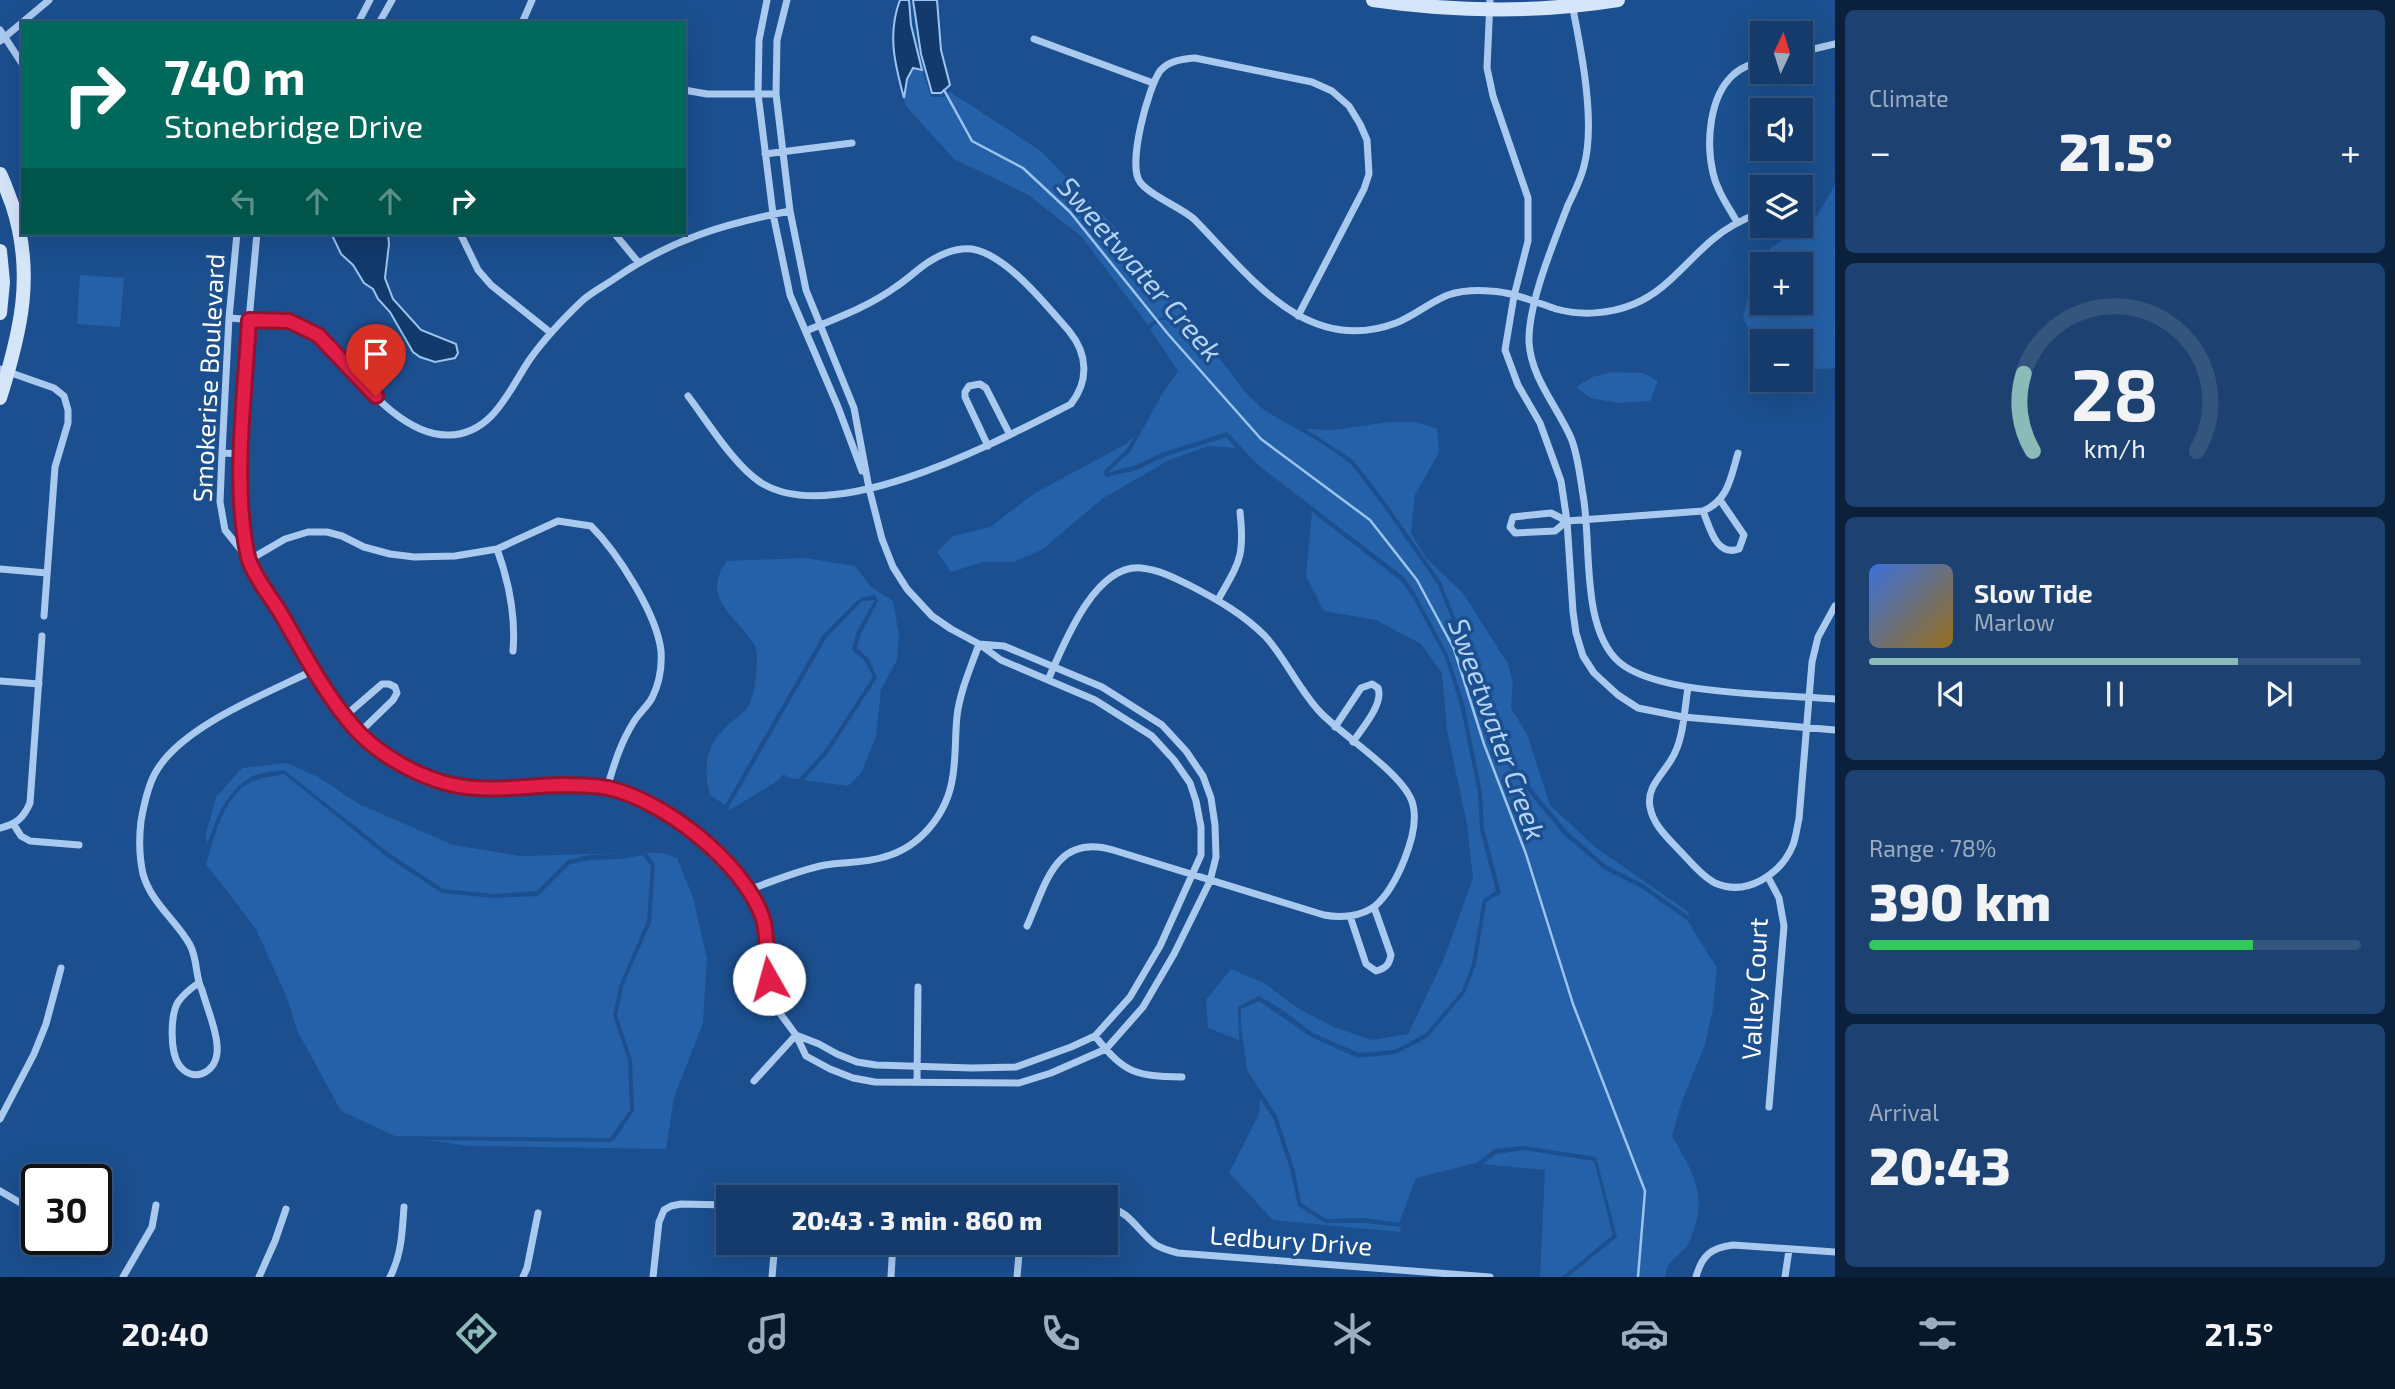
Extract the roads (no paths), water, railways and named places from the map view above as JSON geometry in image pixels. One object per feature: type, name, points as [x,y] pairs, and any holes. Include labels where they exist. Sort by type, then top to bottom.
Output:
[{"type":"street","points":[[24,21],[49,0]]},
{"type":"street","points":[[359,21],[370,0]]},
{"type":"street","points":[[380,21],[391,0]]},
{"type":"street","points":[[523,21],[532,0]]},
{"type":"street","points":[[767,0],[759,40],[758,94],[773,214],[790,295],[869,488]]},
{"type":"street","points":[[754,1081],[796,1035],[858,1062],[972,1068],[1016,1067],[1045,1058],[1095,1036],[1130,997],[1160,946],[1201,855],[1196,802],[1189,783],[1174,760],[1152,736],[1095,700],[1001,660],[932,616],[907,589],[894,567],[882,539],[869,488],[854,408],[806,290],[790,211],[776,94],[777,40],[787,0]]},
{"type":"street","points":[[1373,0],[1408,5],[1572,4],[1618,0]]},
{"type":"street","points":[[1572,4],[1589,112],[1588,142],[1584,167],[1535,300],[1529,341],[1533,366],[1572,440],[1587,520],[1592,600],[1606,646],[1619,662],[1636,672],[1688,688],[1835,699]]},
{"type":"street","points":[[1490,5],[1487,68],[1493,96],[1528,198],[1528,241],[1514,296],[1505,350],[1518,385],[1540,424],[1561,481],[1567,521],[1573,612],[1583,656],[1594,673],[1638,708],[1683,717],[1835,730]]},
{"type":"street","points":[[2,40],[21,24]]},
{"type":"street","points":[[0,30],[2,40],[21,63]]},
{"type":"street","points":[[1034,39],[1153,83]]},
{"type":"street","points":[[1813,49],[1835,44]]},
{"type":"street","points":[[1298,316],[1364,189],[1369,174],[1367,141],[1360,124],[1349,106],[1332,91],[1312,82],[1195,58],[1178,60],[1161,69],[1153,83],[1135,148],[1136,173],[1140,182],[1183,209],[1277,303],[1298,316],[1321,327],[1353,332],[1373,329],[1396,323],[1447,295],[1471,291],[1492,291],[1583,313],[1611,312],[1636,304],[1666,285],[1711,241],[1737,222],[1750,217]]},
{"type":"street","points":[[1737,222],[1713,174],[1710,148],[1712,120],[1719,96],[1731,76],[1750,65]]},
{"type":"street","points":[[686,90],[707,94],[776,94]]},
{"type":"street","points":[[765,154],[852,143]]},
{"type":"street","points":[[0,174],[24,249],[24,293],[18,337],[4,370],[0,398]]},
{"type":"street","points":[[229,318],[289,321],[318,335],[392,411],[413,425],[431,433],[450,435],[474,431],[502,404],[531,358],[585,298],[638,262],[699,233],[737,221],[790,211]]},
{"type":"street","name":"Smokerise Boulevard","points":[[237,235],[229,318],[220,502],[225,530],[248,560],[345,716],[390,758],[420,774],[448,784],[482,788],[560,785],[607,788],[642,800],[676,819],[704,841],[748,890],[763,918],[765,963],[772,995],[779,1012],[796,1035],[806,1056],[853,1078],[875,1082],[1019,1083],[1069,1066],[1106,1049],[1143,1007],[1174,954],[1210,881],[1216,857],[1211,798],[1203,776],[1192,759],[1162,725],[1102,687],[1004,646],[979,644]]},
{"type":"street","name":"Smokerise Boulevard","points":[[248,560],[240,500],[249,320],[257,235]]},
{"type":"street","points":[[461,235],[478,270],[491,285],[551,333]]},
{"type":"street","points":[[616,235],[638,262]]},
{"type":"street","points":[[688,396],[742,467],[760,482],[785,492],[816,497],[869,488],[953,461],[988,446],[1070,404],[1079,394],[1084,380],[1080,349],[1072,335],[1044,303],[1002,263],[986,253],[971,249],[958,249],[944,254],[873,301],[806,331]]},
{"type":"street","points":[[0,251],[3,282],[0,313]]},
{"type":"street","points":[[4,370],[54,388],[64,396],[68,410],[68,423],[55,467],[44,616]]},
{"type":"street","points":[[988,446],[965,397],[969,387],[980,384],[986,388],[1010,435]]},
{"type":"street","points":[[222,453],[242,454]]},
{"type":"street","points":[[1567,521],[1555,531],[1515,533],[1510,527],[1513,517],[1551,513],[1567,521],[1703,511],[1720,500],[1728,488],[1738,453]]},
{"type":"street","points":[[1703,511],[1715,542],[1732,551],[1739,549],[1744,535],[1720,500]]},
{"type":"street","points":[[1217,600],[1242,556],[1240,512]]},
{"type":"street","points":[[248,560],[285,539],[308,532],[327,532],[342,536],[364,547],[390,554],[455,556],[497,549],[558,521],[591,526],[622,564],[654,624],[661,650],[659,678],[652,698],[632,724],[617,752],[607,788]]},
{"type":"street","points":[[497,549],[510,592],[513,651]]},
{"type":"street","points":[[1027,926],[1054,867],[1066,854],[1084,845],[1097,845],[1324,915],[1337,918],[1350,916],[1374,907],[1388,890],[1409,849],[1413,830],[1414,806],[1407,790],[1335,727],[1297,683],[1266,638],[1239,612],[1165,573],[1139,568],[1121,573],[1093,595],[1065,637],[1048,680]]},
{"type":"street","points":[[0,569],[47,573]]},
{"type":"street","points":[[1688,688],[1678,744],[1650,794],[1653,818],[1664,835],[1702,873],[1716,883],[1751,885],[1779,868],[1794,844],[1799,819],[1812,662],[1818,637],[1835,606]]},
{"type":"street","points":[[0,828],[13,825],[24,816],[30,803],[42,636]]},
{"type":"street","points":[[748,890],[824,866],[884,858],[905,849],[923,835],[942,810],[949,792],[953,775],[957,714],[979,644]]},
{"type":"street","points":[[197,984],[179,1000],[173,1017],[174,1053],[180,1066],[196,1075],[209,1071],[217,1056],[216,1042],[202,990],[197,984],[196,960],[190,946],[152,896],[144,874],[139,840],[148,792],[156,770],[188,737],[314,670]]},
{"type":"street","points":[[0,681],[39,684]]},
{"type":"street","points":[[345,716],[382,684],[396,687],[394,700],[360,732]]},
{"type":"street","points":[[1335,727],[1361,688],[1372,684],[1378,688],[1381,692],[1379,701],[1353,742]]},
{"type":"street","points":[[1152,736],[1162,725]]},
{"type":"street","points":[[13,825],[21,836],[30,841],[79,845]]},
{"type":"street","name":"Valley Court","points":[[1768,877],[1779,898],[1784,926],[1769,1107]]},
{"type":"street","points":[[1350,916],[1366,964],[1376,971],[1384,969],[1391,955],[1374,907]]},
{"type":"street","points":[[1,1116],[34,1054],[46,1024],[61,968]]},
{"type":"street","points":[[917,1081],[918,987]]},
{"type":"street","points":[[1095,1036],[1116,1060],[1140,1075],[1182,1077]]},
{"type":"street","points":[[0,1191],[21,1203]]},
{"type":"street","points":[[653,1277],[659,1222],[664,1210],[681,1204],[716,1205]]},
{"type":"street","points":[[123,1277],[152,1227],[156,1205]]},
{"type":"street","points":[[390,1277],[401,1249],[404,1207]]},
{"type":"street","points":[[259,1277],[286,1209]]},
{"type":"street","name":"Ledbury Drive","points":[[1118,1212],[1125,1214],[1154,1243],[1178,1253],[1490,1277]]},
{"type":"street","points":[[523,1277],[538,1213]]},
{"type":"street","points":[[1696,1277],[1700,1262],[1707,1253],[1719,1247],[1733,1245],[1835,1252]]},
{"type":"street","points":[[1785,1277],[1789,1250]]},
{"type":"street","points":[[772,1277],[774,1255]]},
{"type":"street","points":[[891,1277],[892,1255]]},
{"type":"street","points":[[1017,1277],[1019,1255]]},
{"type":"waterway","name":"Sweetwater Creek","points":[[944,90],[972,141],[1023,168],[1070,212],[1168,334],[1261,439],[1370,520],[1417,580],[1454,649],[1484,744],[1526,854],[1573,1004],[1645,1191],[1638,1277]]}]
